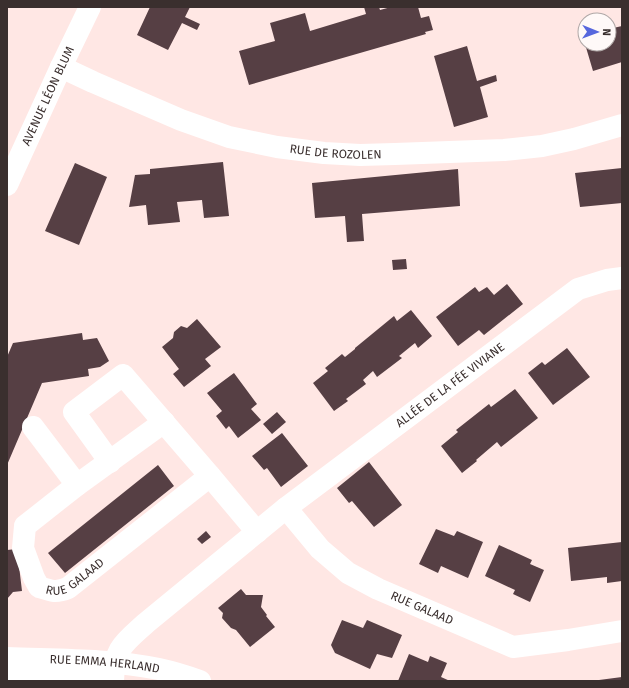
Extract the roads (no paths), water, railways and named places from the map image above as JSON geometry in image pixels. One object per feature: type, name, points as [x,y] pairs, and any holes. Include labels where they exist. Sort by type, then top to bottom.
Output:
[{"type":"street","name":"AVENUE LÉON BLUM","points":[[7,185],[90,7]]},
{"type":"street","name":"RUE DE ROZOLEN","points":[[61,67],[181,120],[229,136],[276,146],[324,153],[360,155],[512,149],[542,146],[622,125]]},
{"type":"street","name":"ALLÉE DE LA FÉE VIVIANE","points":[[286,508],[578,289],[607,280],[622,278]]},
{"type":"street","points":[[110,462],[74,412],[123,375],[257,532]]},
{"type":"street","name":"RUE GALAAD","points":[[164,422],[77,485],[25,526],[23,548],[39,588],[50,591],[60,591],[68,588],[210,476]]},
{"type":"street","points":[[33,427],[77,485]]},
{"type":"street","points":[[7,678],[23,676],[113,674],[116,655],[127,639],[286,508]]},
{"type":"street","name":"RUE GALAAD","points":[[286,508],[320,549],[348,573],[378,589],[513,647],[622,631]]},
{"type":"street","name":"RUE EMMA HERLAND","points":[[7,658],[86,660],[113,674],[137,665],[161,669],[200,681]]}]
